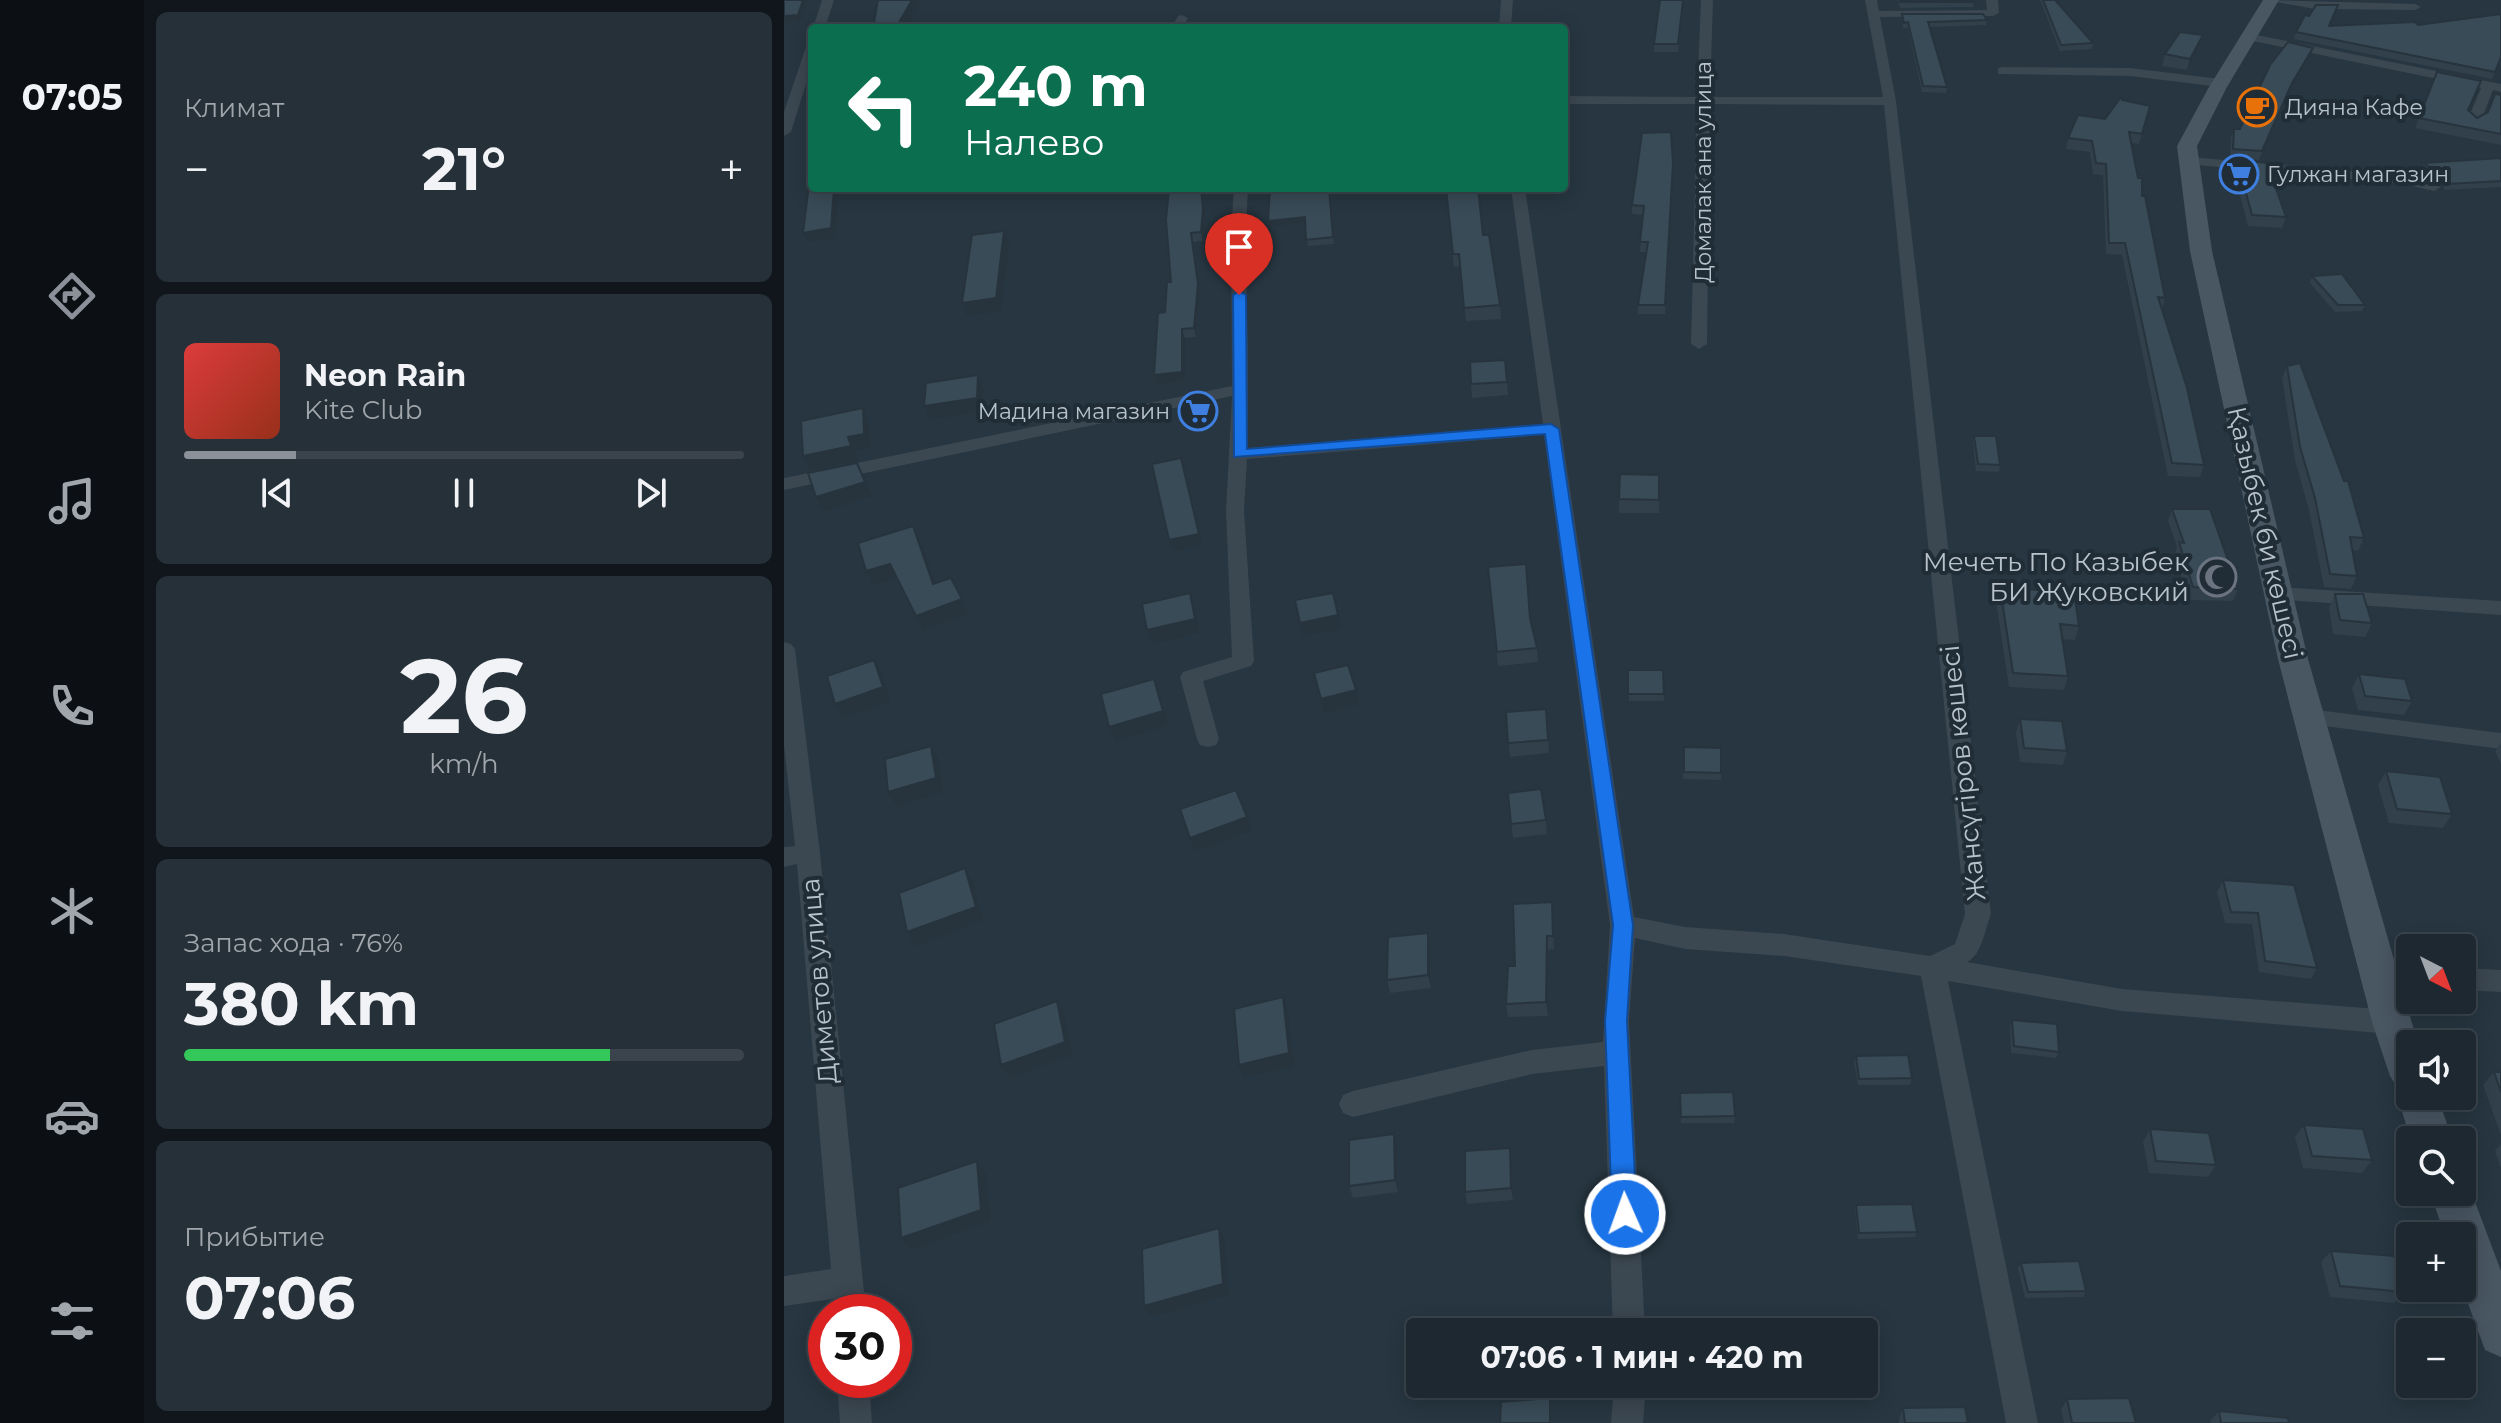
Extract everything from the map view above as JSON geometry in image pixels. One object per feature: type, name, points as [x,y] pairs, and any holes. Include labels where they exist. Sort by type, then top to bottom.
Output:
[{"type":"main road","name":"Қазыбек би көшесі","points":[[2271,0],[2220,83],[2187,146],[2201,251],[2279,594],[2309,717],[2396,1036]]},
{"type":"main road","points":[[2456,1206],[2501,1334]]},
{"type":"street","points":[[820,24],[828,0]]},
{"type":"street","points":[[1505,24],[1507,0]]},
{"type":"street","name":"Домалак ана улица","points":[[1699,344],[1704,271],[1703,100],[1707,0]]},
{"type":"street","points":[[1872,7],[1993,13],[1992,0]]},
{"type":"street","points":[[2271,0],[2315,6],[2415,7]]},
{"type":"street","name":"Жансүгіров көшесі","points":[[1872,7],[1890,101],[1978,914],[1965,951],[1932,967]]},
{"type":"street","points":[[2247,37],[2494,87],[2474,121]]},
{"type":"street","points":[[784,132],[795,114],[808,64]]},
{"type":"street","points":[[2002,71],[2130,72],[2220,83]]},
{"type":"street","points":[[1568,100],[1890,101]]},
{"type":"street","points":[[2191,161],[2403,180],[2434,187]]},
{"type":"street","points":[[1208,739],[1191,677],[1243,661],[1235,525],[1240,454],[1238,232],[1241,192]]},
{"type":"street","points":[[1519,192],[1623,925],[1616,1021],[1628,1318]]},
{"type":"street","points":[[784,484],[1241,389]]},
{"type":"street","points":[[1240,454],[1551,429]]},
{"type":"street","points":[[2279,594],[2501,608]]},
{"type":"street","name":"Диметов улица","points":[[784,649],[796,855],[849,1294]]},
{"type":"street","points":[[2309,717],[2501,741]]},
{"type":"street","points":[[1623,925],[1685,938],[1784,945],[1932,967],[2122,1000],[2391,1022]]},
{"type":"street","points":[[1932,967],[2022,1423]]},
{"type":"street","points":[[2378,975],[2396,976]]},
{"type":"street","points":[[2476,980],[2501,981]]},
{"type":"street","points":[[1353,1104],[1532,1062],[1617,1053]]},
{"type":"street","points":[[784,1291],[816,1294]]},
{"type":"street","points":[[854,1398],[856,1423]]},
{"type":"street","points":[[1627,1423],[1629,1398]]},
{"type":"building","points":[[784,0],[803,0],[798,15],[784,16]]},
{"type":"building","points":[[878,0],[912,0],[898,24],[874,24]]},
{"type":"building","points":[[1660,0],[1683,0],[1678,44],[1654,44]]},
{"type":"building","points":[[1973,0],[1974,2],[1900,2]]},
{"type":"building","points":[[2043,0],[2055,0],[2093,43],[2061,45]]},
{"type":"building","points":[[2316,5],[2338,5],[2329,26],[2415,22],[2418,25],[2501,14],[2501,57],[2495,72],[2296,32],[2305,15],[2309,16]]},
{"type":"building","points":[[1902,14],[1983,14],[1987,20],[1928,22],[1947,87],[1923,86],[1908,22],[1904,23]]},
{"type":"building","points":[[2180,32],[2203,35],[2190,59],[2165,54]]},
{"type":"building","points":[[2288,42],[2313,48],[2292,83],[2262,151],[2233,149],[2234,129],[2240,129],[2270,65]]},
{"type":"building","points":[[2437,72],[2481,81],[2468,110],[2477,118],[2488,112],[2495,94],[2501,95],[2501,134],[2419,118]]},
{"type":"building","points":[[2121,97],[2122,100],[2150,106],[2142,134],[2129,132],[2138,178],[2142,178],[2142,196],[2145,196],[2165,298],[2158,297],[2187,388],[2204,465],[2172,463],[2125,243],[2109,243],[2106,164],[2096,163],[2092,141],[2068,138],[2078,115],[2105,119]]},
{"type":"building","points":[[1671,132],[1673,163],[1665,305],[1638,305],[1648,242],[1640,242],[1644,206],[1632,205],[1642,133]]},
{"type":"building","points":[[2501,158],[2501,181],[2447,184],[2446,179],[2424,163]]},
{"type":"building","points":[[2237,160],[2267,163],[2286,217],[2252,215]]},
{"type":"building","points":[[808,192],[834,192],[831,228],[803,233]]},
{"type":"building","points":[[1169,192],[1201,192],[1201,232],[1191,233],[1198,284],[1194,328],[1182,329],[1182,372],[1154,375],[1158,313],[1165,312],[1167,282],[1171,282],[1166,220]]},
{"type":"building","points":[[1270,192],[1329,192],[1333,237],[1306,240],[1305,217],[1268,221]]},
{"type":"building","points":[[1446,192],[1478,192],[1483,235],[1489,235],[1500,305],[1464,308],[1459,254],[1453,254]]},
{"type":"building","points":[[1004,231],[996,298],[962,303],[972,235]]},
{"type":"building","points":[[2342,274],[2365,305],[2338,305],[2312,276]]},
{"type":"building","points":[[1505,360],[1507,382],[1471,384],[1470,362]]},
{"type":"building","points":[[2300,363],[2344,481],[2348,481],[2364,538],[2350,537],[2357,576],[2330,574],[2315,498],[2300,447],[2287,366]]},
{"type":"building","points":[[978,375],[977,398],[924,406],[926,383]]},
{"type":"building","points":[[863,408],[864,434],[848,437],[851,446],[803,456],[801,421]]},
{"type":"building","points":[[1974,436],[1996,436],[2000,465],[1978,464]]},
{"type":"building","points":[[1181,458],[1199,534],[1169,540],[1152,464]]},
{"type":"building","points":[[857,463],[865,482],[816,497],[808,473]]},
{"type":"building","points":[[1620,474],[1659,475],[1659,500],[1619,499]]},
{"type":"building","points":[[2172,509],[2210,509],[2238,589],[2193,587],[2179,542],[2184,543]]},
{"type":"building","points":[[913,526],[933,584],[951,578],[962,599],[916,616],[890,564],[866,571],[858,543]]},
{"type":"building","points":[[1526,564],[1530,618],[1537,648],[1497,652],[1488,567]]},
{"type":"building","points":[[2000,587],[2074,593],[2079,626],[2060,624],[2068,676],[2013,673]]},
{"type":"building","points":[[1190,593],[1195,619],[1147,630],[1142,604]]},
{"type":"building","points":[[1333,593],[1338,615],[1300,623],[1295,600]]},
{"type":"building","points":[[2335,594],[2363,594],[2372,623],[2340,620]]},
{"type":"building","points":[[874,660],[883,687],[835,704],[827,676]]},
{"type":"building","points":[[1348,665],[1356,690],[1321,699],[1314,673]]},
{"type":"building","points":[[1628,670],[1663,670],[1664,694],[1628,694]]},
{"type":"building","points":[[2359,674],[2405,679],[2412,701],[2365,696]]},
{"type":"building","points":[[1154,679],[1163,711],[1109,727],[1101,694]]},
{"type":"building","points":[[1546,709],[1548,740],[1508,743],[1506,712]]},
{"type":"building","points":[[2020,719],[2062,721],[2067,751],[2024,748]]},
{"type":"building","points":[[931,746],[936,778],[888,792],[885,759]]},
{"type":"building","points":[[1684,747],[1721,748],[1721,773],[1684,772]]},
{"type":"building","points":[[2386,771],[2440,777],[2452,814],[2397,809]]},
{"type":"building","points":[[1541,789],[1546,820],[1511,824],[1508,793]]},
{"type":"building","points":[[1236,790],[1247,817],[1190,838],[1180,809]]},
{"type":"building","points":[[965,868],[976,907],[907,932],[899,893]]},
{"type":"building","points":[[2223,880],[2294,885],[2317,968],[2265,961],[2258,913],[2231,912]]},
{"type":"building","points":[[1552,902],[1553,936],[1547,936],[1546,1002],[1506,1004],[1508,966],[1515,966],[1513,904]]},
{"type":"building","points":[[1428,933],[1428,975],[1387,980],[1388,937]]},
{"type":"building","points":[[1283,997],[1289,1053],[1239,1065],[1234,1009]]},
{"type":"building","points":[[1057,1001],[1065,1042],[1001,1065],[994,1024]]},
{"type":"building","points":[[2012,1020],[2057,1024],[2059,1052],[2014,1046]]},
{"type":"building","points":[[1908,1055],[1912,1078],[1859,1079],[1856,1056]]},
{"type":"building","points":[[2494,1072],[2501,1072],[2501,1092]]},
{"type":"building","points":[[1733,1092],[1735,1116],[1681,1117],[1680,1093]]},
{"type":"building","points":[[2304,1125],[2363,1129],[2372,1160],[2312,1156]]},
{"type":"building","points":[[2150,1129],[2209,1133],[2216,1165],[2156,1161]]},
{"type":"building","points":[[1394,1134],[1395,1180],[1349,1186],[1349,1140]]},
{"type":"building","points":[[1510,1148],[1511,1188],[1465,1192],[1465,1151]]},
{"type":"building","points":[[977,1161],[981,1210],[901,1238],[898,1188]]},
{"type":"building","points":[[1912,1204],[1917,1232],[1859,1233],[1856,1205]]},
{"type":"building","points":[[1219,1228],[1223,1284],[1144,1306],[1142,1249]]},
{"type":"building","points":[[2331,1251],[2394,1256],[2396,1291],[2340,1286]]},
{"type":"building","points":[[2079,1261],[2086,1291],[2028,1292],[2021,1263]]},
{"type":"building","points":[[1550,1398],[1550,1423],[1500,1423],[1501,1402]]},
{"type":"building","points":[[2129,1398],[2136,1423],[2072,1423],[2067,1399]]},
{"type":"building","points":[[1965,1407],[1968,1423],[1905,1423],[1903,1408]]},
{"type":"building","points":[[2219,1411],[2288,1418],[2289,1423],[2221,1423]]},
{"type":"place","name":"Дияна Кафе","points":[[2257,107]]},
{"type":"place","name":"Гулжан магазин","points":[[2239,174]]},
{"type":"place","name":"Мадина магазин","points":[[1198,411]]},
{"type":"place","name":"Мечеть По Казыбек БИ Жуковский","points":[[2217,577]]},
{"type":"route","points":[[1239,295],[1240,454],[1551,429],[1623,925],[1616,1021],[1625,1214]]}]
